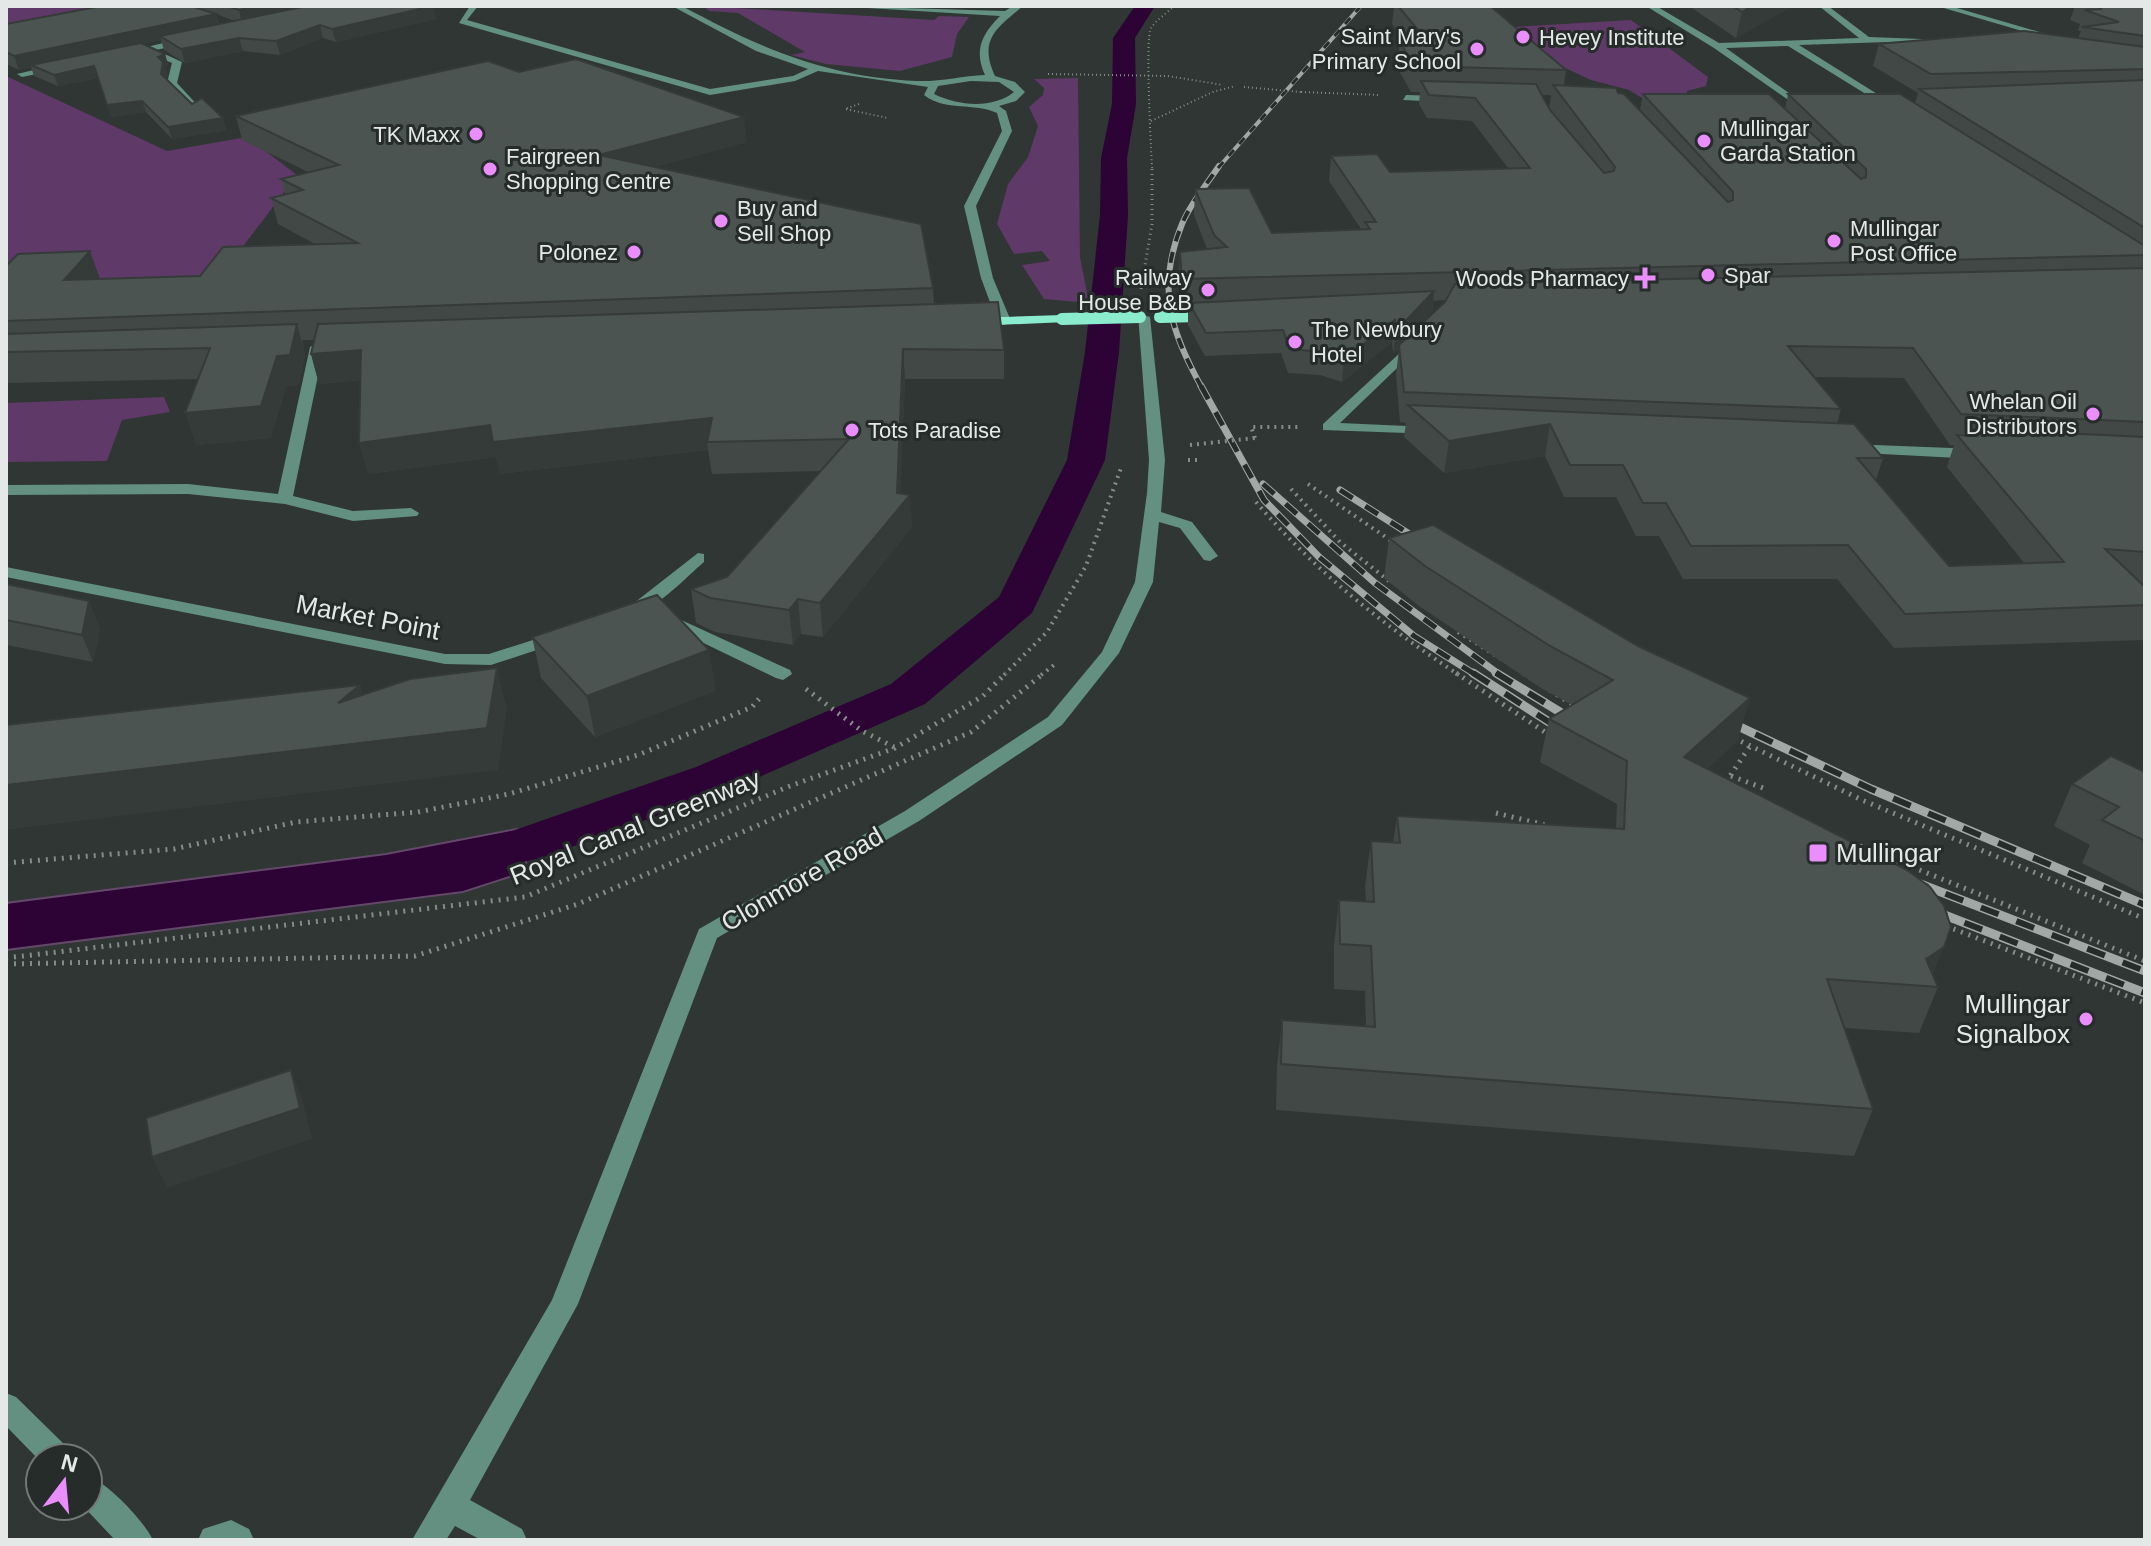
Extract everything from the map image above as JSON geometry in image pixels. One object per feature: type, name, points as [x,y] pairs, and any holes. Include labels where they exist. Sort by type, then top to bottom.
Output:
[{"type":"main road","points":[[961,322],[1206,316]]},
{"type":"street","points":[[474,6],[462,21],[710,92],[795,78],[817,68]]},
{"type":"street","points":[[676,6],[784,59],[817,68],[933,86],[955,80],[991,79],[1013,84],[1020,92],[1009,100],[986,104],[942,102],[929,95],[933,86]]},
{"type":"street","points":[[838,6],[1006,14]]},
{"type":"street","points":[[991,79],[982,59],[986,40],[1006,14],[1019,6]]},
{"type":"street","points":[[1650,6],[1717,46],[1804,108]]},
{"type":"street","points":[[1823,6],[1867,40]]},
{"type":"street","points":[[1941,6],[2072,43]]},
{"type":"street","points":[[116,55],[202,38]]},
{"type":"street","points":[[1717,46],[1867,40],[1954,41]]},
{"type":"street","points":[[1792,45],[1888,104],[1903,108]]},
{"type":"street","points":[[147,49],[177,62],[172,83],[198,111]]},
{"type":"street","points":[[22,74],[69,65]]},
{"type":"street","points":[[1406,98],[1464,99]]},
{"type":"street","points":[[986,104],[1001,111],[1007,131],[970,206],[987,278],[1004,321]]},
{"type":"street","points":[[1860,105],[1888,104]]},
{"type":"street","points":[[1777,108],[1818,107]]},
{"type":"street","name":"Clonmore Road","points":[[428,1540],[564,1304],[707,934],[912,816],[1055,721],[1110,653],[1144,582],[1152,515],[1157,460],[1141,317]]},
{"type":"street","points":[[1328,427],[1423,336]]},
{"type":"street","points":[[285,499],[317,347]]},
{"type":"street","points":[[1328,427],[1440,431]]},
{"type":"street","points":[[1832,448],[1988,455]]},
{"type":"street","points":[[6,490],[188,489],[285,499],[353,516],[411,513]]},
{"type":"street","points":[[1152,515],[1186,525],[1210,556]]},
{"type":"street","points":[[613,617],[640,607],[698,558]]},
{"type":"street","name":"Market Point","points":[[6,572],[445,659],[491,660],[572,632]]},
{"type":"street","points":[[640,607],[783,674]]},
{"type":"street","points":[[6,1406],[41,1442]]},
{"type":"street","points":[[104,1506],[137,1540]]},
{"type":"street","points":[[450,1506],[511,1540]]},
{"type":"street","points":[[214,1540],[231,1535],[238,1540]]},
{"type":"path","points":[[1140,296],[1152,224],[1151,84],[1146,57],[1149,30],[1174,6]]},
{"type":"path","points":[[1048,74],[1168,76],[1244,87],[1406,95],[1406,98]]},
{"type":"path","points":[[1151,121],[1166,118],[1221,88],[1235,86]]},
{"type":"path","points":[[1201,460],[1190,445],[1255,438],[1251,427],[1328,427]]},
{"type":"path","name":"Royal Canal Greenway","points":[[6,958],[525,897],[790,786],[895,748],[983,696],[1047,632],[1086,566],[1123,461]]},
{"type":"path","points":[[1308,484],[1396,544]]},
{"type":"path","points":[[1291,489],[1340,542],[1396,587]]},
{"type":"path","points":[[1256,502],[1304,559],[1397,634],[1560,742]]},
{"type":"path","points":[[1456,631],[1581,710]]},
{"type":"path","points":[[6,964],[415,956],[578,904],[971,732],[1061,657]]},
{"type":"path","points":[[6,863],[174,849],[296,822],[418,812],[509,794],[638,755],[752,707],[783,674]]},
{"type":"path","points":[[810,692],[862,731],[895,748]]},
{"type":"path","points":[[1730,736],[1862,800],[2145,919]]},
{"type":"path","points":[[1732,789],[1723,785],[1750,746]]},
{"type":"path","points":[[1731,776],[1766,789]]},
{"type":"path","points":[[1496,813],[1554,828]]},
{"type":"path","points":[[1851,843],[2145,961]]},
{"type":"path","points":[[1942,925],[2145,1003]]},
{"type":"shaded area","points":[[6,6],[84,6],[105,13],[6,33]]},
{"type":"shaded area","points":[[703,6],[934,20],[939,16],[969,17],[957,34],[952,57],[900,71],[826,64],[791,55],[805,52],[738,13],[709,11]]},
{"type":"shaded area","points":[[1631,20],[1708,77],[1706,86],[1687,91],[1686,102],[1647,101],[1629,90],[1591,80],[1546,59],[1513,27]]},
{"type":"shaded area","points":[[6,76],[167,151],[247,137],[297,175],[223,273],[209,304],[6,283]]},
{"type":"shaded area","points":[[1078,78],[1080,257],[1089,303],[1044,299],[1022,265],[1050,261],[1042,251],[1014,254],[997,224],[1008,184],[1028,157],[1038,126],[1029,107],[1043,95],[1044,88],[1034,79]]},
{"type":"shaded area","points":[[164,397],[170,412],[122,420],[107,461],[6,462],[6,403]]},
{"type":"shaded area","points":[[517,829],[528,871],[463,892],[6,950],[6,903],[386,854]]},
{"type":"building","points":[[102,6],[191,6],[216,14],[14,56],[6,52],[6,24]]},
{"type":"building","points":[[227,6],[258,6],[239,10]]},
{"type":"building","points":[[307,6],[433,6],[332,29],[320,25],[276,41],[239,38],[181,49],[160,36]]},
{"type":"building","points":[[1398,6],[1490,6],[1566,70],[1414,66],[1400,42],[1428,42]]},
{"type":"building","points":[[1733,6],[1752,6],[1742,12]]},
{"type":"building","points":[[2095,6],[2145,6],[2145,36],[2082,27],[2119,22],[2085,10],[2102,9]]},
{"type":"building","points":[[2024,31],[2145,47],[2145,69],[1931,74],[1879,44]]},
{"type":"building","points":[[141,43],[165,54],[158,57],[163,62],[161,74],[192,104],[202,98],[223,118],[168,127],[142,101],[107,105],[94,66],[54,75],[31,65]]},
{"type":"building","points":[[576,59],[744,117],[599,155],[921,224],[933,288],[6,321],[6,266],[18,254],[90,251],[64,280],[200,276],[223,247],[358,243],[271,198],[303,190],[281,179],[339,165],[236,116],[488,61],[519,72]]},
{"type":"building","points":[[2145,80],[2145,228],[1919,89]]},
{"type":"building","points":[[1421,81],[1536,84],[1550,110],[1604,173],[1614,171],[1615,167],[1553,85],[1616,88],[1728,202],[1733,200],[1733,192],[1643,94],[1769,94],[1861,179],[1866,177],[1866,169],[1788,94],[1900,94],[2145,246],[2145,255],[1182,279],[1180,252],[1227,247],[1214,235],[1195,189],[1249,188],[1272,233],[1370,229],[1365,222],[1376,222],[1331,156],[1377,154],[1390,172],[1530,168],[1475,98],[1429,95]]},
{"type":"building","points":[[2145,268],[2145,422],[1961,414],[1913,348],[1788,346],[1841,409],[1404,392],[1399,345],[1445,302],[1455,284]]},
{"type":"building","points":[[1434,291],[1396,331],[1395,320],[1344,359],[1322,352],[1290,349],[1283,330],[1206,333],[1189,303]]},
{"type":"building","points":[[998,302],[1004,350],[903,349],[897,493],[910,495],[820,603],[798,599],[789,610],[710,598],[691,589],[727,577],[849,439],[707,442],[712,418],[493,442],[490,425],[359,443],[361,350],[311,354],[318,324]]},
{"type":"building","points":[[297,324],[290,355],[277,356],[261,406],[185,413],[210,348],[6,352],[6,334]]},
{"type":"building","points":[[1408,405],[1854,424],[1883,458],[1857,458],[1949,566],[2064,562],[1957,435],[1977,436],[1972,429],[2145,437],[2145,552],[2105,549],[2145,587],[2145,605],[1905,614],[1848,545],[1691,546],[1666,503],[1643,503],[1623,465],[1570,465],[1550,424],[1449,441]]},
{"type":"building","points":[[1433,525],[1638,646],[1750,698],[1684,757],[1907,870],[1930,887],[1944,906],[1951,927],[1944,947],[1926,959],[1938,987],[1827,979],[1873,1109],[1281,1064],[1282,1020],[1375,1027],[1371,946],[1340,944],[1339,900],[1374,902],[1371,841],[1400,843],[1397,816],[1624,829],[1627,761],[1549,719],[1613,680],[1550,646],[1425,566],[1389,538]]},
{"type":"building","points":[[6,584],[89,601],[82,635],[6,620]]},
{"type":"building","points":[[657,595],[709,650],[587,696],[532,637]]},
{"type":"building","points":[[497,668],[487,728],[6,785],[6,725],[360,685],[338,703],[410,679]]},
{"type":"building","points":[[2111,756],[2145,772],[2145,841],[2102,820],[2119,807],[2072,784]]},
{"type":"building","points":[[291,1070],[300,1108],[152,1157],[146,1118]]},
{"type":"waterway","points":[[456,859],[522,846],[714,778],[908,694],[1017,604],[1086,460],[1102,352],[1114,215],[1114,158],[1124,104],[1124,38],[1145,6]]},
{"type":"railway","points":[[1218,168],[1361,6]]},
{"type":"railway","points":[[1202,388],[1175,327],[1168,289],[1174,247],[1185,217],[1219,166]]},
{"type":"railway","points":[[1201,386],[1264,500],[1319,557],[1414,636],[1476,675]]},
{"type":"railway","points":[[1263,484],[1375,583],[1500,675]]},
{"type":"railway","points":[[1340,490],[1425,544]]},
{"type":"railway","points":[[1473,673],[1566,733]]},
{"type":"railway","points":[[1496,673],[1578,723]]},
{"type":"railway","points":[[1721,718],[1871,789],[2145,905]]},
{"type":"railway","points":[[1910,880],[2145,971]]},
{"type":"railway","points":[[1929,909],[2145,993]]},
{"type":"place","name":"Hevey Institute","points":[[1523,37]]},
{"type":"place","name":"Saint Mary's Primary School","points":[[1477,49]]},
{"type":"place","name":"TK Maxx","points":[[476,134]]},
{"type":"place","name":"Mullingar Garda Station","points":[[1704,141]]},
{"type":"place","name":"Fairgreen Shopping Centre","points":[[490,169]]},
{"type":"place","name":"Buy and Sell Shop","points":[[721,221]]},
{"type":"place","name":"Mullingar Post Office","points":[[1834,241]]},
{"type":"place","name":"Polonez","points":[[634,252]]},
{"type":"place","name":"Spar","points":[[1708,275]]},
{"type":"place","name":"Woods Pharmacy","points":[[1645,278]]},
{"type":"place","name":"Railway House B&B","points":[[1208,290]]},
{"type":"place","name":"The Newbury Hotel","points":[[1295,342]]},
{"type":"place","name":"Whelan Oil Distributors","points":[[2093,414]]},
{"type":"place","name":"Tots Paradise","points":[[852,430]]},
{"type":"place","name":"Mullingar","points":[[1818,853]]},
{"type":"place","name":"Mullingar Signalbox","points":[[2086,1019]]}]
